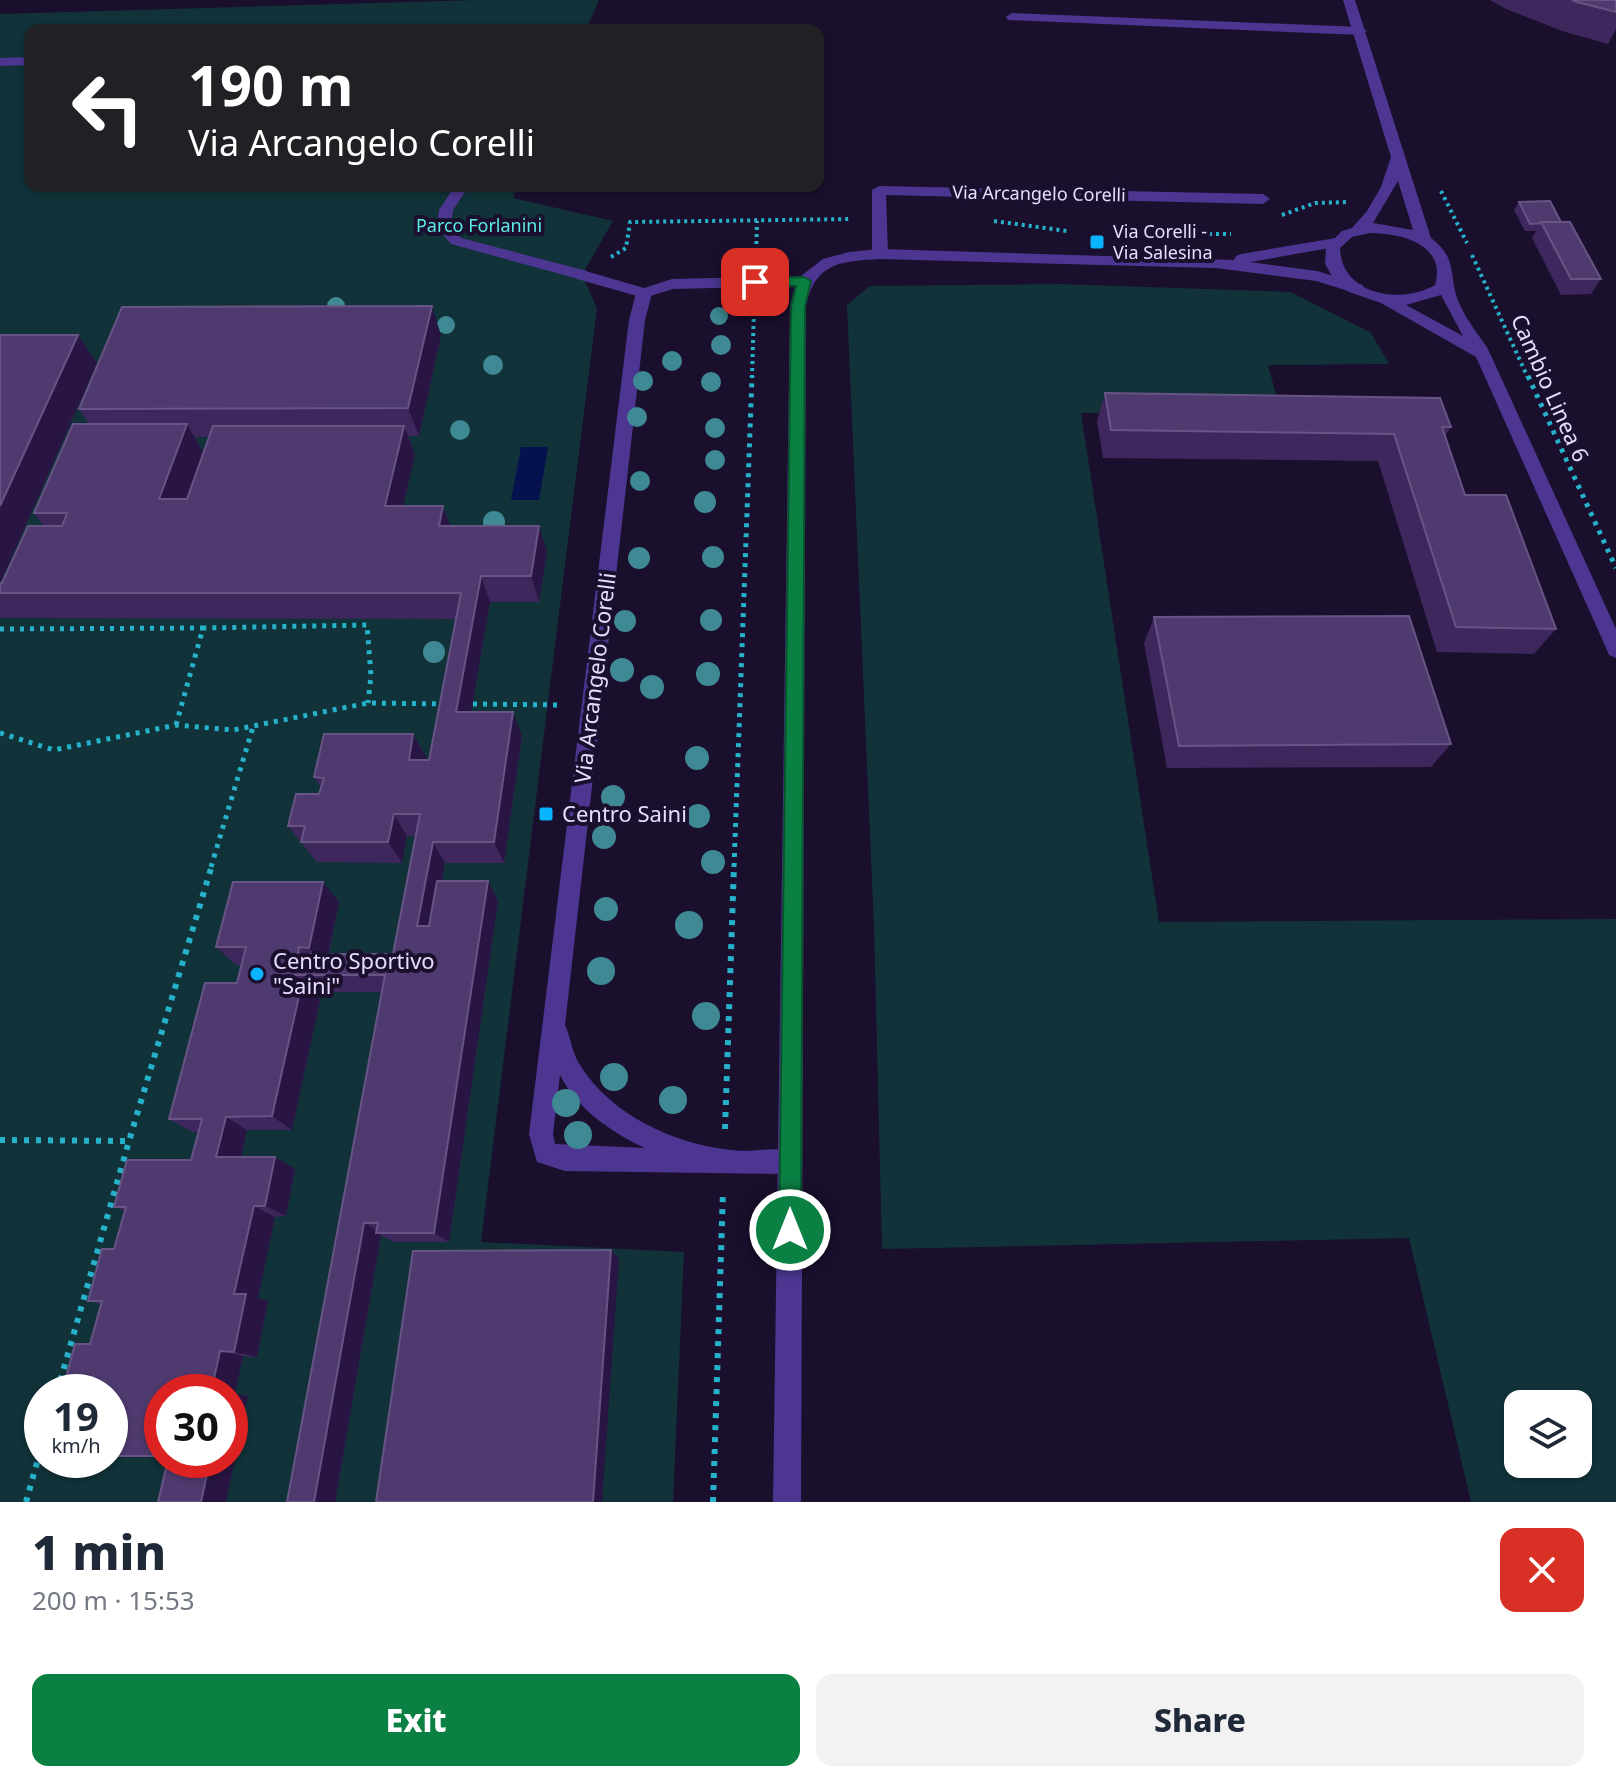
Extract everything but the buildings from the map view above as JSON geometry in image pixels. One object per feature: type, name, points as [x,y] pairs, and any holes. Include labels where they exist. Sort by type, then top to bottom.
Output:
[{"type":"street","points":[[1349,0],[1424,241]]},
{"type":"street","points":[[1012,17],[1361,31]]},
{"type":"street","points":[[0,62],[24,61]]},
{"type":"street","points":[[1216,263],[1336,243],[1358,230],[1377,208],[1391,183],[1398,157]]},
{"type":"street","name":"Via Arcangelo Corelli","points":[[880,254],[879,190],[1263,199]]},
{"type":"street","points":[[458,192],[446,210],[444,227],[456,241],[644,293],[672,284],[804,281]]},
{"type":"street","points":[[1358,230],[1391,229],[1424,241],[1445,262],[1445,284],[1453,307],[1474,338],[1616,650]]},
{"type":"street","points":[[1336,243],[1332,251],[1335,269],[1358,289]]},
{"type":"street","points":[[787,1502],[798,306],[804,281],[823,265],[838,258],[880,254],[1216,263],[1317,276],[1358,289],[1447,332],[1484,360]]},
{"type":"street","points":[[1376,297],[1417,300],[1434,294],[1445,284]]},
{"type":"street","name":"Via Arcangelo Corelli","points":[[644,293],[637,320],[555,1024],[570,1071],[588,1095],[611,1117],[667,1145],[724,1162],[790,1162]]},
{"type":"street","points":[[555,1024],[541,1134],[545,1154],[565,1159],[724,1162]]},
{"type":"path","points":[[582,275],[626,248],[630,222],[880,218]]},
{"type":"path","name":"Cambio Linea 6","points":[[1456,220],[1616,568]]},
{"type":"path","points":[[756,263],[757,221]]},
{"type":"path","points":[[713,1502],[754,312]]},
{"type":"path","points":[[0,629],[367,625],[371,676],[368,703]]},
{"type":"path","points":[[176,725],[203,628]]},
{"type":"path","points":[[0,733],[54,750],[176,725],[233,730],[368,703],[456,704]]},
{"type":"path","points":[[473,704],[592,705]]},
{"type":"path","points":[[62,1374],[253,727]]},
{"type":"path","points":[[0,743],[7,735]]},
{"type":"path","points":[[0,1140],[129,1141]]},
{"type":"path","points":[[26,1502],[33,1478]]},
{"type":"green space","name":"Centro Sportivo \"Saini\"","points":[[477,0],[599,0],[589,24],[24,24],[24,192],[516,192],[513,198],[613,221],[582,275],[597,308],[481,1242],[684,1252],[673,1502],[0,1502],[0,14]]},
{"type":"green space","points":[[1059,284],[1291,292],[1371,333],[1389,364],[1268,365],[1281,413],[1081,413],[1159,922],[1616,919],[1616,1502],[1471,1502],[1409,1238],[882,1249],[874,927],[847,305],[870,286]]},
{"type":"shaded area","points":[[521,447],[548,447],[539,500],[511,500]]},
{"type":"place","name":"Via Corelli - Via Salesina","points":[[1097,242]]},
{"type":"place","name":"Centro Saini","points":[[546,814]]},
{"type":"place","name":"Centro Sportivo \"Saini\"","points":[[257,974]]},
{"type":"route","points":[[755,282],[804,281],[798,306],[790,1230]]},
{"type":"park label","name":"Parco Forlanini","points":[[479,226]]}]
